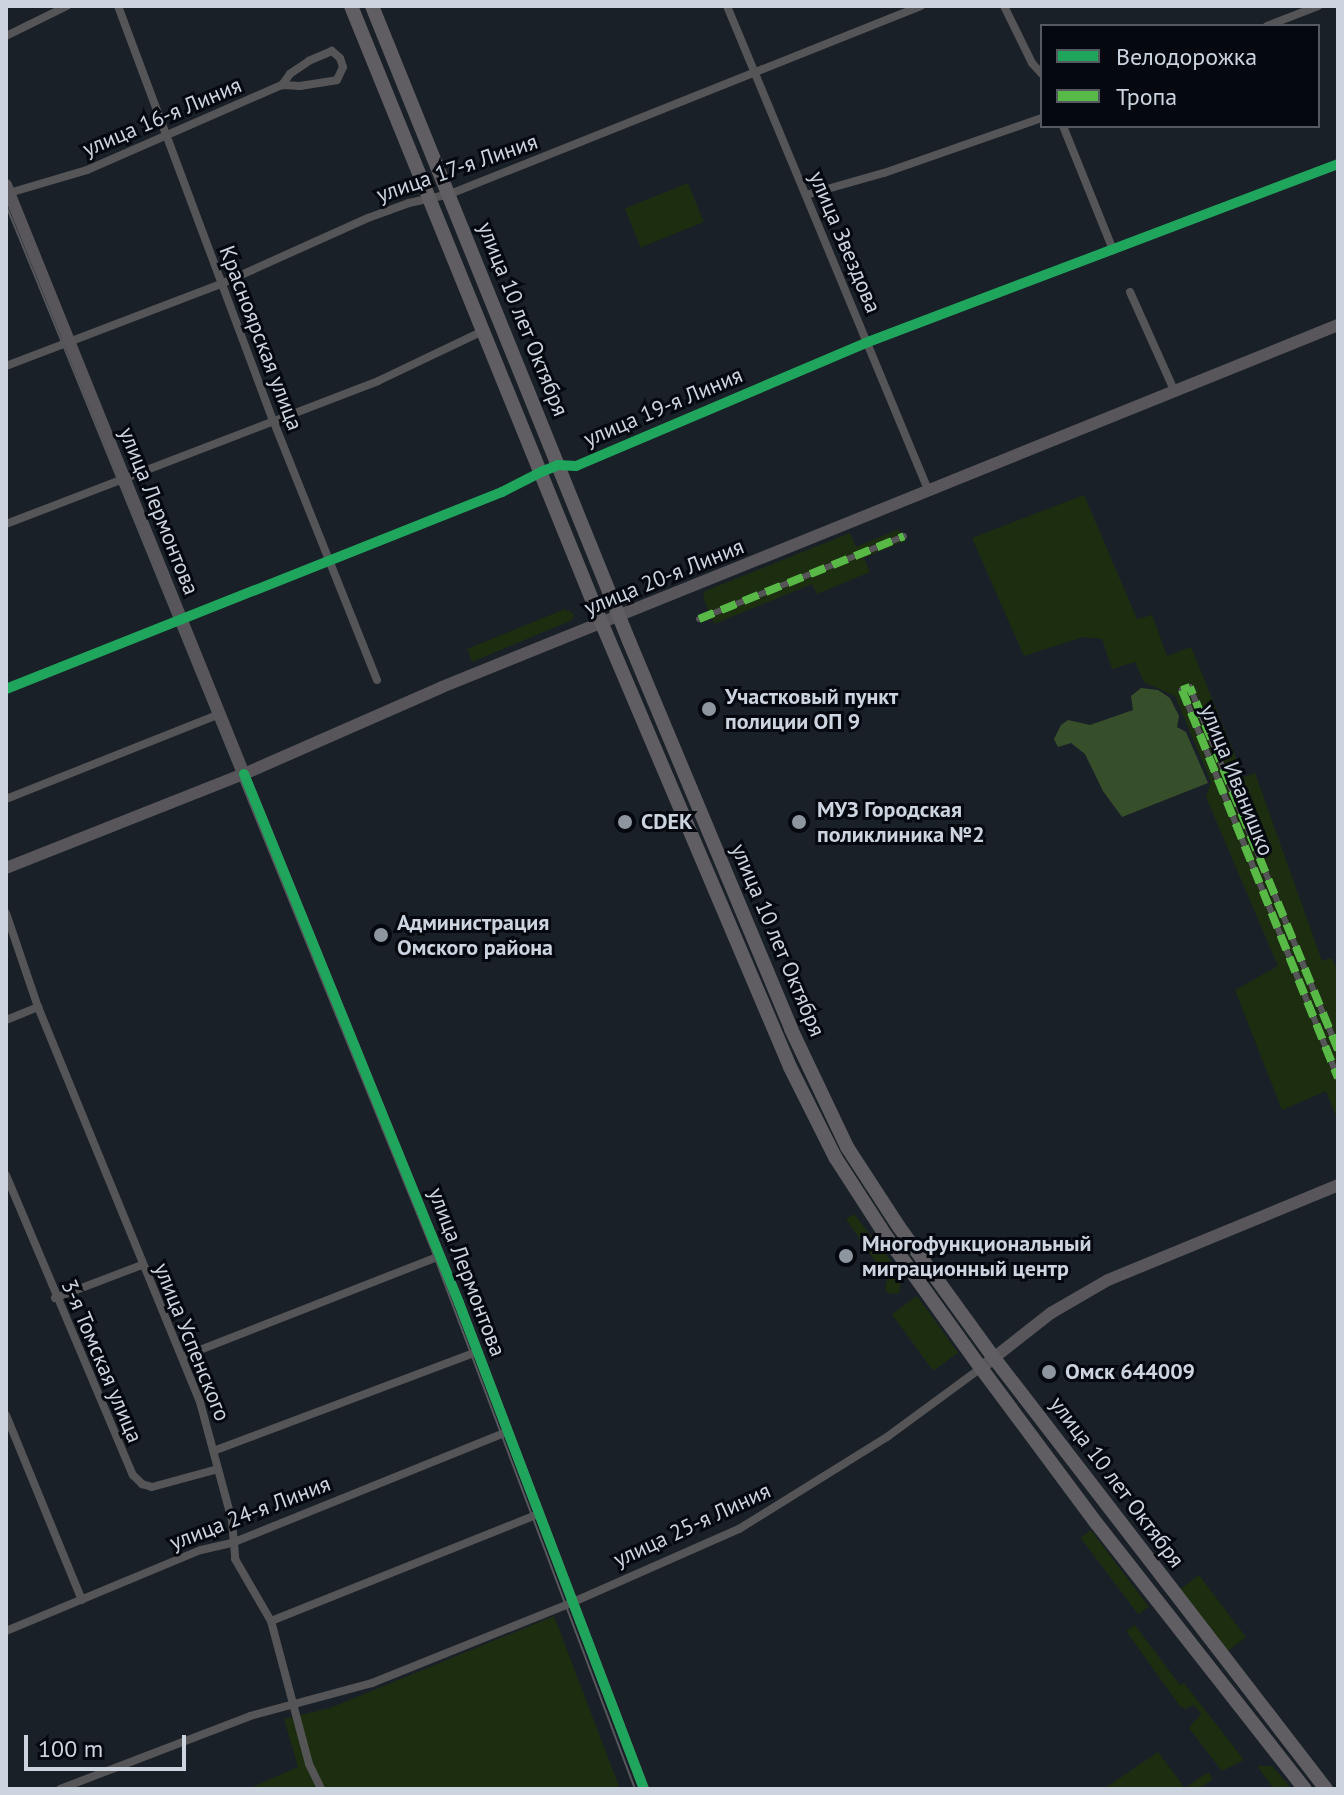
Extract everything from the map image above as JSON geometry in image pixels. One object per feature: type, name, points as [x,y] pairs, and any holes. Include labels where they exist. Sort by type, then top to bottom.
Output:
[{"type":"main road","name":"улица 10 лет Октября","points":[[351,6],[602,624],[813,1115],[863,1201],[981,1368],[1097,1524],[1305,1789]]},
{"type":"main road","name":"улица 10 лет Октября","points":[[372,6],[619,617],[826,1107],[870,1184],[994,1358],[1326,1789]]},
{"type":"main road","name":"улица Лермонтова","points":[[7,187],[244,774]]},
{"type":"main road","name":"улица 20-я Линия","points":[[6,868],[244,774],[417,697],[1338,325]]},
{"type":"main road","name":"улица 25-я Линия","points":[[981,1368],[1051,1313],[1108,1280],[1338,1185]]},
{"type":"street","points":[[6,36],[67,6]]},
{"type":"street","name":"Красноярская улица","points":[[118,6],[273,420],[377,680]]},
{"type":"street","name":"улица Звездова","points":[[727,6],[929,492]]},
{"type":"street","name":"улица 17-я Линия","points":[[6,366],[221,284],[368,218],[450,194],[921,6]]},
{"type":"street","points":[[1004,6],[1032,63],[1040,72]]},
{"type":"street","points":[[1272,24],[1318,6]]},
{"type":"street","name":"улица 16-я Линия","points":[[7,187],[87,170],[282,85],[309,61],[332,51],[340,58],[343,67],[337,80],[300,86],[282,85]]},
{"type":"street","points":[[806,195],[884,173],[1040,119]]},
{"type":"street","points":[[1064,128],[1113,250]]},
{"type":"street","name":"улица 19-я Линия","points":[[6,689],[502,492],[558,465],[576,466],[868,342],[1338,164]]},
{"type":"street","points":[[1130,292],[1175,392]]},
{"type":"street","points":[[6,524],[378,381],[484,331]]},
{"type":"street","points":[[699,619],[904,536]]},
{"type":"street","name":"улица Иванишко","points":[[1338,1050],[1190,687],[1182,690],[1338,1078]]},
{"type":"street","points":[[6,799],[220,714]]},
{"type":"street","name":"улица Лермонтова","points":[[244,774],[440,1256],[644,1789]]},
{"type":"street","name":"улица Успенского","points":[[6,913],[38,1007],[182,1357],[216,1450],[239,1568],[271,1621],[309,1764],[321,1789]]},
{"type":"street","points":[[6,1020],[38,1007]]},
{"type":"street","name":"3-я Томская улица","points":[[6,1175],[55,1298],[133,1475],[152,1487],[218,1469]]},
{"type":"street","points":[[182,1357],[440,1256]]},
{"type":"street","points":[[55,1298],[142,1265]]},
{"type":"street","points":[[216,1450],[477,1352]]},
{"type":"street","name":"улица 25-я Линия","points":[[60,1789],[250,1716],[372,1683],[571,1603],[758,1519],[887,1437],[981,1368]]},
{"type":"street","points":[[6,1415],[82,1600]]},
{"type":"street","name":"улица 24-я Линия","points":[[6,1631],[201,1550],[232,1543],[507,1432]]},
{"type":"street","points":[[271,1621],[538,1514]]},
{"type":"green space","points":[[688,183],[704,222],[641,247],[625,208]]},
{"type":"green space","points":[[1084,495],[1137,619],[1152,615],[1167,656],[1191,647],[1244,777],[1255,773],[1322,961],[1332,958],[1338,973],[1338,1121],[1326,1091],[1282,1110],[1235,990],[1278,966],[1206,797],[1211,782],[1175,696],[1144,682],[1135,662],[1112,669],[1102,639],[1083,637],[1024,656],[972,538]]},
{"type":"green space","points":[[899,529],[904,541],[864,558],[870,572],[817,594],[812,584],[714,624],[703,597],[705,591],[850,533],[856,547]]},
{"type":"green space","points":[[565,609],[574,614],[572,620],[472,662],[467,649]]},
{"type":"green space","points":[[1141,688],[1158,690],[1170,698],[1179,716],[1177,727],[1186,732],[1208,783],[1122,817],[1103,791],[1085,754],[1071,743],[1058,747],[1054,739],[1061,725],[1068,720],[1090,725],[1133,710],[1131,696]]},
{"type":"green space","points":[[854,1214],[902,1275],[899,1293],[889,1294],[885,1289],[887,1278],[846,1219]]},
{"type":"green space","points":[[917,1296],[958,1353],[933,1371],[892,1314]]},
{"type":"green space","points":[[1091,1530],[1149,1607],[1138,1614],[1081,1538]]},
{"type":"green space","points":[[1199,1575],[1246,1637],[1227,1652],[1180,1589]]},
{"type":"green space","points":[[554,1616],[620,1789],[248,1789],[298,1767],[284,1719],[330,1708]]},
{"type":"green space","points":[[1135,1625],[1180,1685],[1184,1683],[1244,1760],[1222,1771],[1189,1728],[1201,1714],[1194,1705],[1185,1709],[1180,1706],[1126,1631]]},
{"type":"green space","points":[[1158,1752],[1185,1788],[1208,1772],[1213,1779],[1199,1789],[1105,1788]]},
{"type":"green space","points":[[1257,1766],[1272,1766],[1292,1789],[1274,1789]]},
{"type":"tram line","points":[[6,205],[435,1258],[635,1789]]},
{"type":"marked path","points":[[699,619],[904,536]]},
{"type":"marked path","points":[[1338,1050],[1190,687],[1182,690],[1338,1078]]},
{"type":"cycle path","points":[[6,689],[502,492],[558,465],[576,466],[868,342],[1338,164]]},
{"type":"cycle path","points":[[244,774],[459,1303],[644,1789]]},
{"type":"place","name":"Участковый пункт полиции ОП 9","points":[[709,709]]},
{"type":"place","name":"CDEK","points":[[625,822]]},
{"type":"place","name":"МУЗ Городская поликлиника №2","points":[[799,822]]},
{"type":"place","name":"Администрация Омского района","points":[[381,935]]},
{"type":"place","name":"Многофункциональный миграционный центр","points":[[846,1256]]},
{"type":"place","name":"Омск 644009","points":[[1049,1372]]}]
